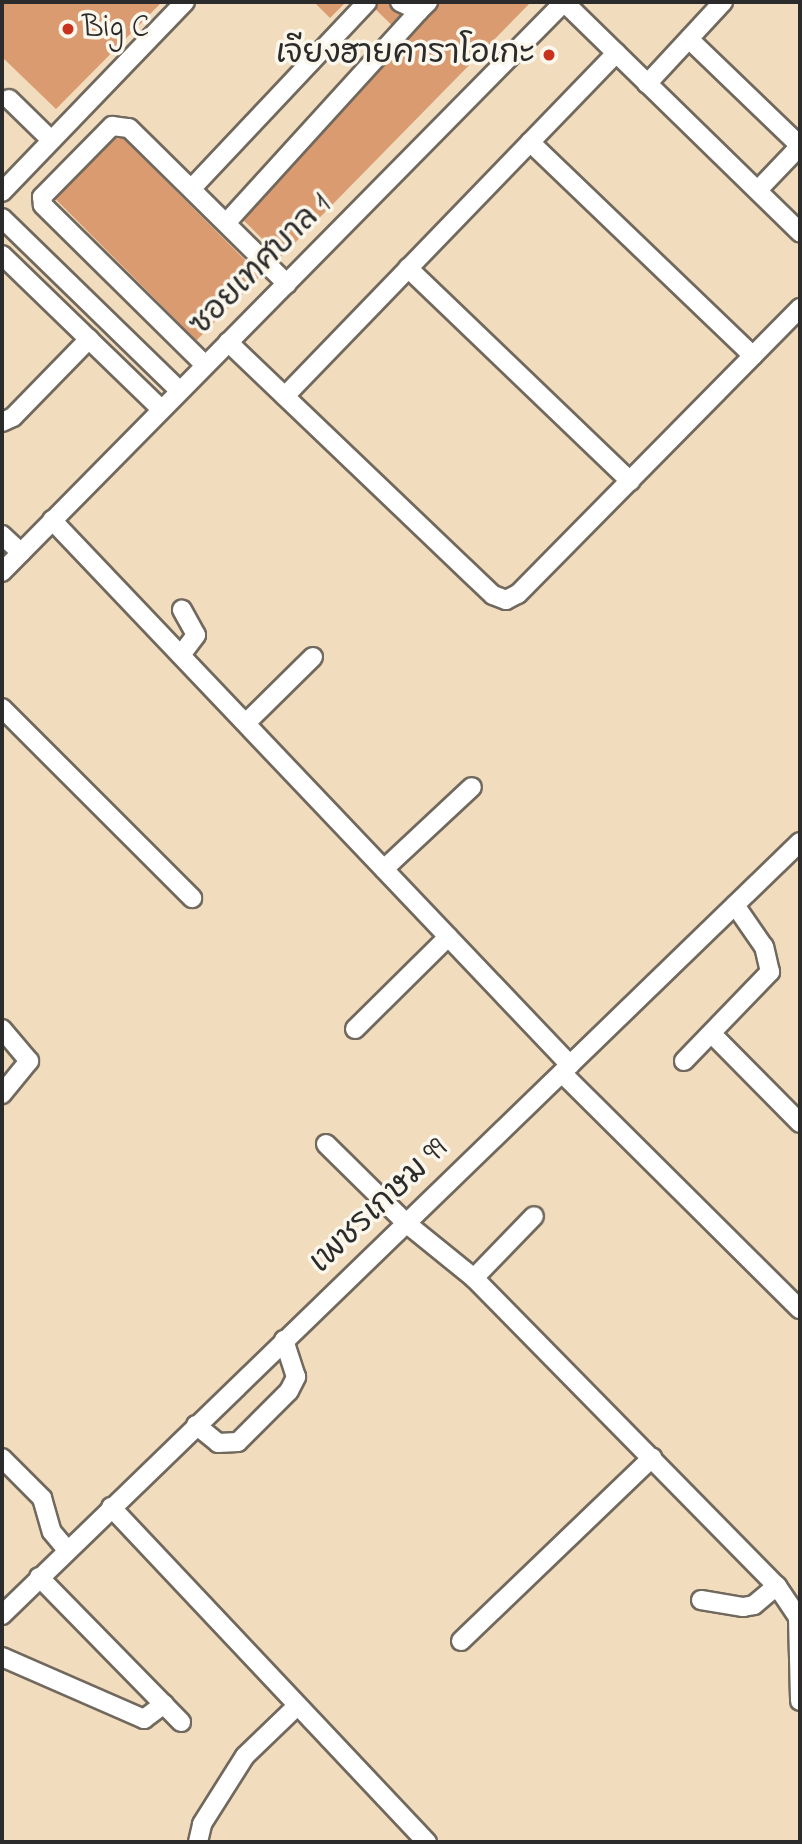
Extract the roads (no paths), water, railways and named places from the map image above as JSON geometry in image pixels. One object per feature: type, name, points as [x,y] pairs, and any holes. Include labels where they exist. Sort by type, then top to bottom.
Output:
[{"type":"street","points":[[2,191],[185,2]]},
{"type":"street","points":[[192,188],[368,2]]},
{"type":"street","points":[[400,2],[423,7]]},
{"type":"street","points":[[564,2],[800,232]]},
{"type":"street","name":"ซอยเทศบาล 1","points":[[2,572],[564,2]]},
{"type":"street","points":[[647,83],[723,2]]},
{"type":"street","points":[[227,222],[423,7]]},
{"type":"street","points":[[689,39],[800,146],[758,190]]},
{"type":"street","points":[[285,396],[615,53]]},
{"type":"street","points":[[9,99],[50,139]]},
{"type":"street","points":[[205,365],[45,209],[42,197],[112,126],[120,125],[192,188],[287,284]]},
{"type":"street","points":[[530,142],[753,356]]},
{"type":"street","points":[[2,218],[180,390]]},
{"type":"street","points":[[2,256],[161,409]]},
{"type":"street","points":[[408,268],[631,481]]},
{"type":"street","points":[[228,342],[494,595],[506,600],[518,594],[800,308]]},
{"type":"street","points":[[2,422],[13,417],[89,339]]},
{"type":"street","points":[[52,520],[448,937],[566,1069],[800,1309]]},
{"type":"street","points":[[2,535],[21,553]]},
{"type":"street","points":[[181,655],[197,635],[182,610]]},
{"type":"street","points":[[246,723],[313,657]]},
{"type":"street","points":[[2,708],[192,898]]},
{"type":"street","points":[[384,869],[472,787]]},
{"type":"street","name":"เพชรเกษม 99","points":[[2,1615],[800,842]]},
{"type":"street","points":[[684,1061],[770,972],[764,947],[735,905]]},
{"type":"street","points":[[355,1029],[448,937]]},
{"type":"street","points":[[2,1029],[29,1060],[2,1094]]},
{"type":"street","points":[[712,1034],[800,1123]]},
{"type":"street","points":[[326,1144],[406,1223],[474,1278],[777,1586],[795,1598],[799,1628],[800,1701]]},
{"type":"street","points":[[474,1278],[534,1216]]},
{"type":"street","points":[[196,1425],[218,1443],[238,1442],[289,1391],[296,1377],[284,1340]]},
{"type":"street","points":[[2,1458],[42,1498],[52,1532],[67,1550]]},
{"type":"street","points":[[461,1641],[652,1458]]},
{"type":"street","points":[[111,1507],[296,1707],[427,1842]]},
{"type":"street","points":[[39,1577],[181,1722]]},
{"type":"street","points":[[701,1600],[743,1607],[754,1605],[777,1586]]},
{"type":"street","points":[[2,1657],[144,1719],[164,1704]]},
{"type":"street","points":[[198,1842],[202,1824],[245,1756],[296,1707]]},
{"type":"place","name":"Big C","points":[[68,29]]},
{"type":"place","name":"เจียงฮายคาราโอเกะ","points":[[549,55]]}]
